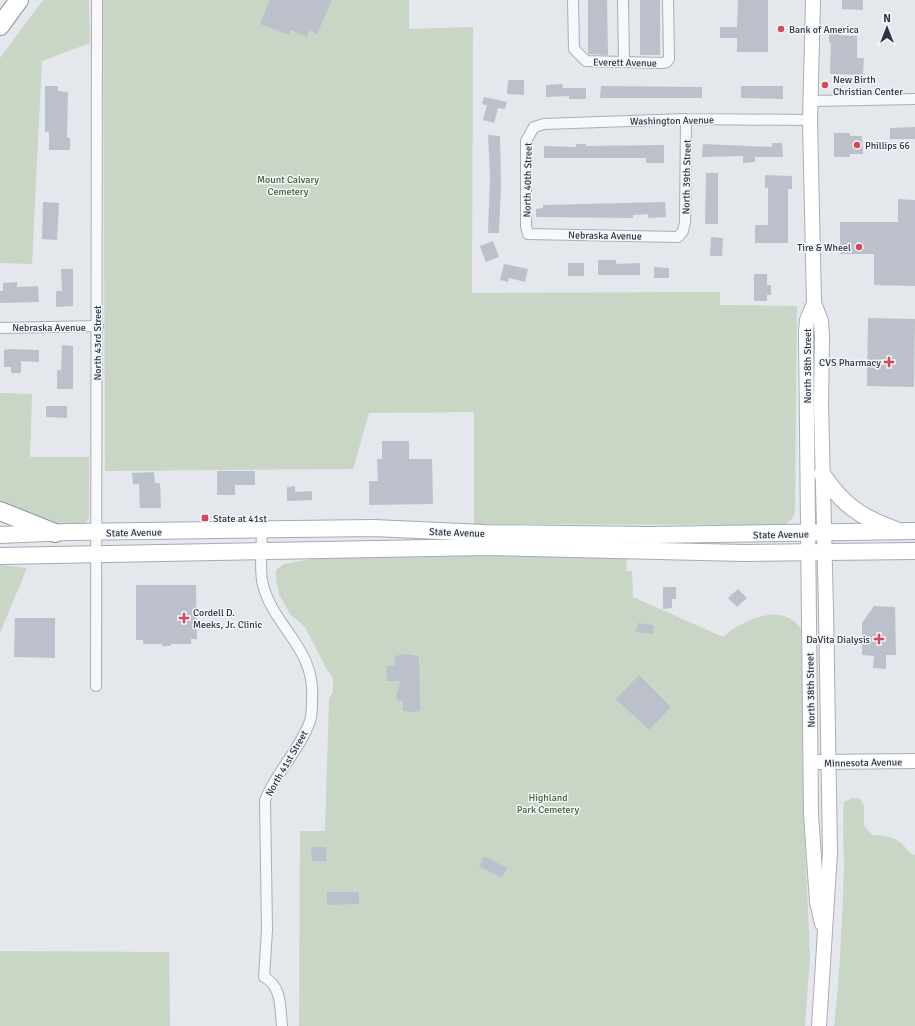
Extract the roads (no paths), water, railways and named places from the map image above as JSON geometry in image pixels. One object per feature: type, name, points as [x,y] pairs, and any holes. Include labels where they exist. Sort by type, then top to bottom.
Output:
[{"type":"highway","points":[[0,26],[19,0]]},
{"type":"highway","points":[[0,510],[12,517],[55,533]]},
{"type":"main road","name":"North 38th Street","points":[[813,0],[810,120],[814,303],[821,321],[822,336],[822,474],[830,852],[819,1026]]},
{"type":"main road","name":"North 38th Street","points":[[814,303],[807,320],[806,332],[807,534],[811,762],[810,814],[817,902],[825,934]]},
{"type":"main road","points":[[822,474],[833,491],[852,509],[864,517],[908,532]]},
{"type":"main road","name":"State Avenue","points":[[0,535],[96,532],[374,528],[484,534],[651,535],[908,532]]},
{"type":"main road","name":"State Avenue","points":[[0,556],[487,546],[744,553],[915,551]]},
{"type":"main road","name":"Minnesota Avenue","points":[[811,762],[915,761]]},
{"type":"street","name":"North 43rd Street","points":[[96,686],[98,326],[97,0]]},
{"type":"street","name":"Everett Avenue","points":[[573,0],[574,49],[579,56],[586,61],[594,62],[667,62],[669,54],[668,0]]},
{"type":"street","points":[[623,0],[624,62]]},
{"type":"street","points":[[811,101],[915,99]]},
{"type":"street","name":"Washington Avenue","points":[[534,127],[544,124],[686,119],[810,120]]},
{"type":"street","name":"North 39th Street","points":[[681,234],[685,222],[686,119]]},
{"type":"street","name":"North 40th Street","points":[[528,234],[526,226],[526,141],[534,127]]},
{"type":"street","name":"Nebraska Avenue","points":[[528,234],[678,237],[681,234]]},
{"type":"street","name":"Nebraska Avenue","points":[[0,328],[98,326]]},
{"type":"street","name":"North 41st Street","points":[[262,530],[263,584],[275,612],[301,650],[313,684],[310,720],[293,753],[269,789],[265,800],[267,930],[264,977],[274,984],[278,993],[282,1026]]},
{"type":"place","name":"Bank of America","points":[[781,29]]},
{"type":"place","name":"New Birth Christian Center","points":[[825,85]]},
{"type":"place","name":"Phillips 66","points":[[857,145]]},
{"type":"place","name":"Tire & Wheel","points":[[859,247]]},
{"type":"place","name":"CVS Pharmacy","points":[[889,362]]},
{"type":"place","name":"State at 41st","points":[[205,518]]},
{"type":"place","name":"Cordell D. Meeks, Jr. Clinic","points":[[184,618]]},
{"type":"place","name":"DaVita Dialysis","points":[[879,639]]},
{"type":"park label","name":"Mount Calvary Cemetery","points":[[288,184]]},
{"type":"park label","name":"Highland Park Cemetery","points":[[548,802]]}]
